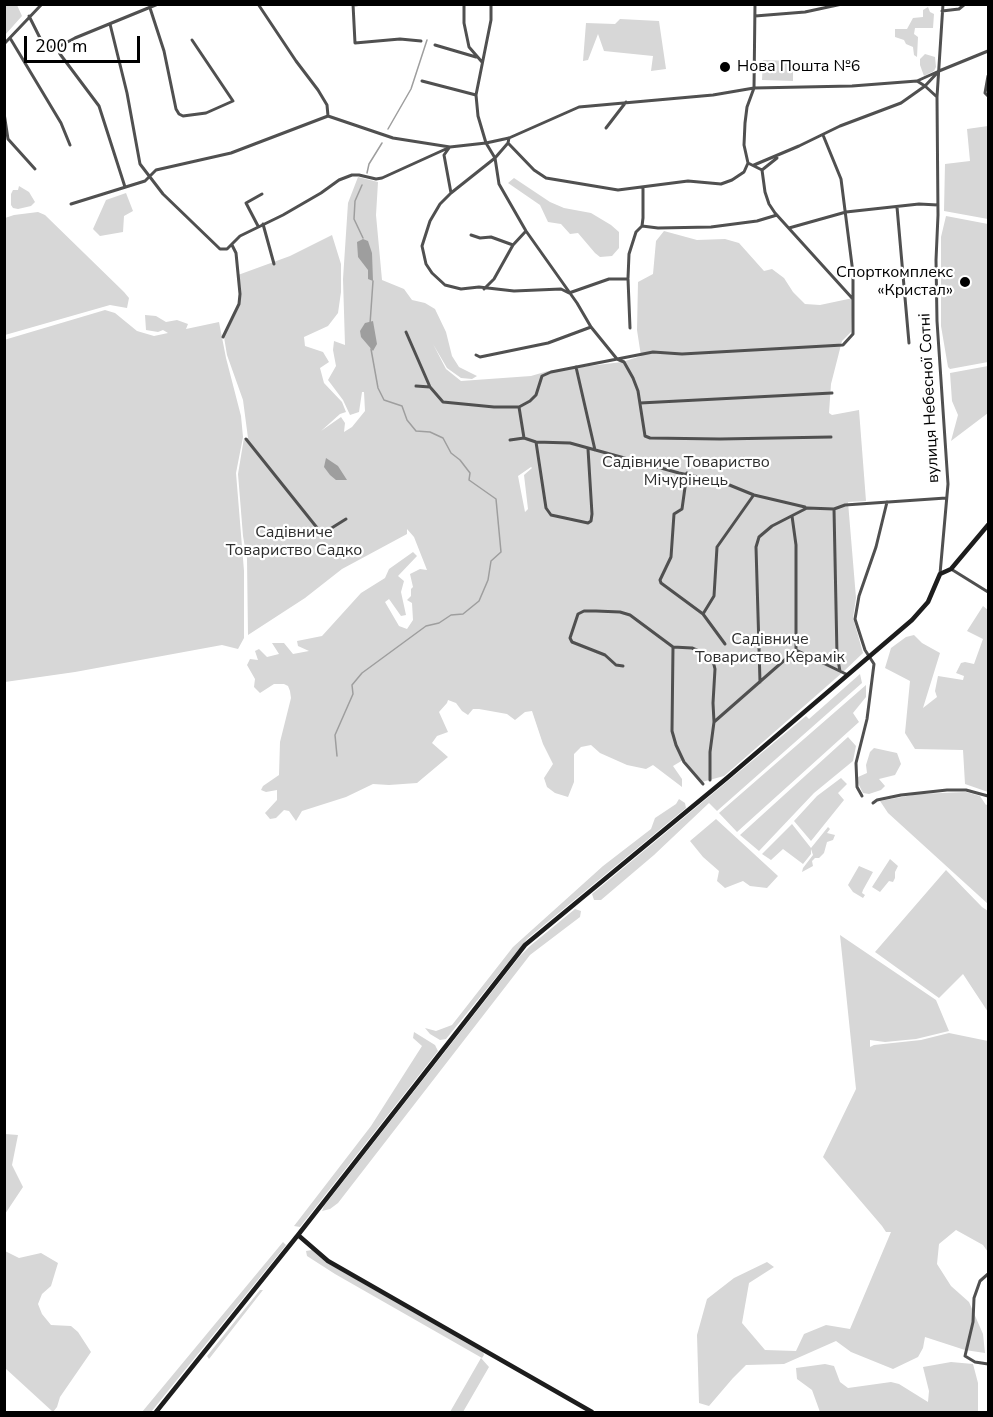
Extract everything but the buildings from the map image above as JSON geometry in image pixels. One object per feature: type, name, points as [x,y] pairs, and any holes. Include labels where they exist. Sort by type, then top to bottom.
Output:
[{"type":"main road","points":[[156,1413],[525,945],[849,676],[912,620],[928,602],[940,574],[951,569],[988,525]]},
{"type":"main road","points":[[298,1235],[328,1261],[592,1413]]},
{"type":"street","points":[[4,44],[42,4]]},
{"type":"street","points":[[143,4],[144,10]]},
{"type":"street","points":[[29,16],[43,44],[58,47],[159,4]]},
{"type":"street","points":[[258,4],[318,90],[327,105],[328,116]]},
{"type":"street","points":[[364,4],[353,5],[355,43],[400,39],[421,40]]},
{"type":"street","points":[[464,4],[464,23],[469,47],[482,62]]},
{"type":"street","points":[[491,4],[491,20],[476,95],[478,116],[486,143],[495,158],[499,184],[526,231],[591,327],[617,358],[624,362],[633,378],[645,436],[650,438],[831,437]]},
{"type":"street","points":[[508,143],[534,170],[546,178],[618,190],[688,181],[721,184],[732,180],[744,172],[748,163],[744,146],[745,123],[747,107],[754,88],[755,4]]},
{"type":"street","points":[[755,16],[805,12],[842,4]]},
{"type":"street","name":"вулиця Небесної Сотні","points":[[940,574],[948,483],[937,321],[938,97],[943,4]]},
{"type":"street","points":[[942,11],[959,9],[965,4]]},
{"type":"street","points":[[150,8],[164,51],[176,108],[183,116],[206,113],[233,101],[192,40]]},
{"type":"street","points":[[110,24],[127,93],[140,164],[163,194],[220,249],[227,249],[240,236],[321,193],[339,180],[352,175],[376,179],[450,147]]},
{"type":"street","points":[[10,38],[61,123],[70,145]]},
{"type":"street","points":[[435,45],[478,58]]},
{"type":"street","points":[[58,47],[60,54],[99,106],[124,187]]},
{"type":"street","points":[[71,204],[145,181],[156,170],[231,153],[328,116],[393,138],[450,147],[509,138],[579,107],[713,95],[754,88],[852,86],[917,81],[988,51]]},
{"type":"street","points":[[754,165],[840,126],[901,103],[925,86],[939,71]]},
{"type":"street","points":[[988,76],[986,93],[988,96]]},
{"type":"street","points":[[422,81],[476,95]]},
{"type":"street","points":[[917,81],[938,97]]},
{"type":"street","points":[[606,128],[627,102]]},
{"type":"street","points":[[4,113],[8,139],[35,169]]},
{"type":"street","points":[[406,332],[430,387],[442,402],[519,407],[536,395],[542,376],[550,372],[617,358],[653,352],[682,354],[843,345],[854,334],[853,273],[841,179],[823,135]]},
{"type":"street","points":[[509,138],[508,143],[495,158],[440,204],[430,221],[422,246],[426,264],[445,285],[461,289],[472,287],[514,291],[561,288],[569,293]]},
{"type":"street","points":[[450,147],[444,154],[451,193]]},
{"type":"street","points":[[762,170],[781,154]]},
{"type":"street","points":[[748,163],[762,170],[768,199],[777,215],[853,298]]},
{"type":"street","points":[[630,328],[629,254],[636,232],[642,226],[643,188]]},
{"type":"street","points":[[258,226],[246,203],[262,194]]},
{"type":"street","points":[[789,228],[846,212],[938,205]]},
{"type":"street","points":[[897,207],[909,343]]},
{"type":"street","points":[[642,226],[711,227],[757,221],[777,215]]},
{"type":"street","points":[[263,225],[274,264]]},
{"type":"street","points":[[484,289],[494,279],[513,245],[526,231]]},
{"type":"street","points":[[471,235],[480,238],[491,237],[513,245]]},
{"type":"street","points":[[223,337],[239,304],[240,294],[236,254],[232,245]]},
{"type":"street","points":[[569,293],[609,279],[628,279]]},
{"type":"street","points":[[476,355],[480,357],[548,343],[591,327]]},
{"type":"street","points":[[576,367],[595,450]]},
{"type":"street","points":[[416,386],[430,387]]},
{"type":"street","points":[[640,403],[832,393]]},
{"type":"street","points":[[519,407],[525,438]]},
{"type":"street","points":[[510,440],[525,438],[536,442],[570,443],[679,473],[722,482],[754,495],[807,508],[834,508],[845,505],[946,498]]},
{"type":"street","points":[[246,439],[322,534],[346,519]]},
{"type":"street","points":[[536,442],[546,508],[550,514],[588,523],[591,521],[592,514],[588,449]]},
{"type":"street","points":[[687,473],[682,509],[674,514],[671,557],[660,580],[703,614],[725,644]]},
{"type":"street","points":[[703,614],[714,596],[717,547],[754,495]]},
{"type":"street","points":[[862,796],[857,787],[856,763],[867,718],[874,664],[865,650],[855,619],[859,596],[876,548],[887,502]]},
{"type":"street","points":[[760,682],[756,547],[759,537],[772,526],[807,508]]},
{"type":"street","points":[[834,508],[837,655],[841,672]]},
{"type":"street","points":[[714,722],[796,650],[796,545],[792,516]]},
{"type":"street","points":[[951,569],[988,592]]},
{"type":"street","points":[[624,666],[616,665],[604,655],[572,642],[570,638],[578,614],[584,611],[596,611],[620,612],[630,615],[673,647],[692,648],[706,654],[713,661],[715,669],[714,722],[710,752],[710,780]]},
{"type":"street","points":[[673,647],[672,731],[684,762],[703,784]]},
{"type":"street","points":[[796,650],[849,676]]},
{"type":"street","points":[[873,803],[901,795],[946,790],[966,790],[988,796]]},
{"type":"street","points":[[988,1274],[980,1281],[975,1298],[973,1322],[965,1356],[975,1362],[988,1365]]},
{"type":"green space","points":[[5,4],[17,5],[22,16],[5,35]]},
{"type":"green space","points":[[928,7],[934,14],[933,28],[915,28],[914,34],[918,37],[917,57],[914,55],[913,47],[895,37],[895,29],[907,29],[913,18],[923,17],[923,10]]},
{"type":"green space","points":[[620,19],[659,21],[666,69],[651,71],[653,56],[604,51],[598,34],[588,60],[583,61],[586,23],[615,24]]},
{"type":"green space","points":[[925,54],[935,57],[936,67],[934,71],[924,76],[920,59]]},
{"type":"green space","points":[[763,60],[793,61],[793,81],[762,80]]},
{"type":"green space","points":[[988,126],[988,219],[944,211],[945,164],[970,161],[967,129]]},
{"type":"green space","points":[[358,177],[378,182],[376,215],[382,280],[404,289],[412,300],[425,303],[435,309],[446,332],[452,356],[459,367],[477,376],[472,379],[461,378],[447,368],[433,344],[446,369],[461,381],[531,376],[548,371],[622,362],[641,356],[637,330],[638,282],[653,274],[656,241],[664,231],[697,240],[725,239],[739,243],[764,271],[772,269],[784,278],[805,304],[820,305],[853,298],[851,332],[842,341],[831,384],[829,413],[832,415],[859,410],[866,501],[848,502],[856,598],[853,618],[863,653],[724,776],[702,782],[683,760],[673,766],[682,779],[682,787],[653,765],[646,769],[627,765],[600,753],[591,745],[581,747],[574,754],[574,782],[568,797],[555,793],[547,787],[544,778],[553,764],[543,744],[532,711],[525,712],[515,720],[507,714],[479,709],[473,709],[468,715],[456,703],[448,700],[439,712],[448,732],[437,736],[432,743],[448,757],[417,783],[373,784],[346,797],[302,811],[296,821],[289,811],[284,810],[276,818],[270,819],[265,813],[277,800],[277,790],[266,792],[261,790],[279,775],[280,742],[291,698],[288,686],[284,684],[274,684],[260,693],[254,687],[255,679],[247,665],[250,659],[258,660],[255,651],[259,649],[267,657],[279,654],[272,643],[284,643],[293,654],[309,651],[298,646],[297,641],[322,636],[361,593],[385,578],[389,569],[413,552],[417,556],[398,576],[404,581],[401,592],[406,615],[401,616],[389,599],[385,602],[399,626],[407,629],[413,620],[412,603],[407,600],[411,596],[413,587],[410,574],[420,569],[427,570],[414,537],[407,529],[407,534],[342,569],[305,598],[248,635],[247,559],[238,474],[244,438],[248,438],[243,400],[227,355],[224,337],[240,305],[238,275],[290,256],[332,235],[341,264],[338,313],[328,326],[304,337],[305,346],[323,352],[329,362],[320,368],[324,383],[342,402],[346,412],[340,414],[321,431],[341,417],[345,423],[344,432],[352,427],[365,411],[364,392],[362,392],[359,412],[350,415],[343,400],[328,380],[336,366],[334,341],[345,345],[343,279],[348,203]],"holes":[[[532,468],[524,475],[528,509],[525,512],[518,476]]]},
{"type":"green space","points":[[514,178],[550,202],[564,208],[591,213],[611,225],[619,232],[619,248],[612,256],[600,257],[578,233],[570,234],[561,224],[548,222],[540,205],[508,183]]},
{"type":"green space","points":[[19,186],[29,192],[35,202],[31,206],[18,209],[11,205],[11,194],[13,190],[18,190]]},
{"type":"green space","points":[[126,193],[133,211],[124,216],[123,232],[100,236],[93,229],[106,200]]},
{"type":"green space","points":[[38,212],[45,215],[124,292],[129,298],[127,308],[110,305],[5,335],[5,218]]},
{"type":"green space","name":"Спорткомплекс «Кристал»","points":[[946,216],[988,224],[988,362],[950,369],[941,326],[941,237]]},
{"type":"green space","points":[[105,310],[115,313],[137,331],[154,336],[168,333],[163,330],[158,332],[146,330],[145,315],[156,316],[166,322],[177,320],[188,324],[186,329],[219,322],[241,416],[243,437],[236,473],[244,571],[244,638],[238,649],[222,645],[75,672],[5,682],[4,340]]},
{"type":"green space","points":[[988,366],[988,413],[951,441],[958,415],[952,401],[950,373]]},
{"type":"green space","points":[[983,606],[988,610],[988,792],[965,784],[963,750],[915,749],[905,733],[910,681],[885,668],[891,648],[906,637],[914,635],[922,643],[940,653],[923,708],[937,697],[935,691],[938,676],[963,680],[964,676],[956,673],[961,663],[974,664],[983,639],[967,631]]},
{"type":"green space","points":[[860,674],[862,683],[717,811],[709,803],[654,855],[601,900],[594,900],[592,894],[806,716],[809,719]]},
{"type":"green space","points":[[866,685],[866,697],[853,713],[859,722],[737,832],[719,813]]},
{"type":"green space","points":[[848,737],[856,746],[853,761],[814,793],[759,851],[740,835]]},
{"type":"green space","points":[[874,748],[897,753],[901,764],[895,775],[879,779],[885,786],[881,790],[869,794],[863,793],[858,777],[867,773],[866,765],[870,752]]},
{"type":"green space","points":[[841,778],[847,784],[838,793],[844,800],[811,841],[794,821],[817,796]]},
{"type":"green space","points":[[966,792],[980,796],[986,805],[988,804],[988,904],[888,813],[880,801],[918,794]]},
{"type":"green space","points":[[679,799],[685,803],[686,808],[527,939],[446,1039],[440,1040],[430,1034],[425,1028],[436,1031],[452,1025],[513,947],[603,866],[651,829],[655,818],[676,804]]},
{"type":"green space","points":[[716,819],[778,876],[767,888],[750,886],[743,881],[725,888],[717,881],[719,871],[690,841]]},
{"type":"green space","points":[[792,824],[811,848],[828,827],[830,829],[827,833],[835,835],[833,840],[827,842],[824,853],[812,861],[813,866],[802,872],[813,855],[811,849],[811,854],[803,864],[783,849],[771,860],[762,854]]},
{"type":"green space","points":[[890,859],[898,866],[895,878],[893,882],[889,881],[880,892],[872,887]]},
{"type":"green space","points":[[859,866],[873,872],[863,890],[862,893],[865,895],[863,898],[853,892],[848,885]]},
{"type":"green space","points":[[946,870],[988,911],[988,1012],[963,974],[939,998],[875,952]]},
{"type":"green space","points":[[575,909],[581,911],[580,917],[530,955],[338,1203],[322,1211],[520,956]]},
{"type":"green space","points":[[840,935],[936,1000],[949,1031],[916,1039],[885,1042],[870,1040],[870,1047],[921,1040],[949,1033],[988,1041],[988,1252],[983,1245],[956,1230],[939,1244],[937,1264],[951,1286],[969,1302],[983,1334],[985,1353],[965,1350],[925,1337],[918,1357],[893,1369],[851,1352],[836,1341],[784,1364],[746,1365],[709,1406],[699,1403],[697,1335],[707,1299],[734,1278],[767,1262],[774,1267],[749,1283],[742,1323],[765,1350],[796,1351],[804,1334],[826,1325],[850,1329],[891,1232],[886,1232],[823,1157],[856,1089]]},
{"type":"green space","points":[[414,1032],[435,1045],[438,1051],[300,1227],[294,1226],[371,1126],[422,1046],[413,1038]]},
{"type":"green space","points":[[5,1134],[18,1135],[12,1165],[23,1187],[5,1214]]},
{"type":"green space","points":[[283,1242],[286,1245],[151,1412],[142,1412]]},
{"type":"green space","points":[[312,1250],[331,1265],[483,1352],[484,1355],[482,1358],[335,1274],[307,1256],[306,1251]]},
{"type":"green space","points":[[5,1251],[19,1258],[41,1253],[58,1263],[51,1286],[42,1294],[38,1304],[42,1314],[51,1325],[71,1326],[78,1332],[91,1352],[60,1397],[53,1412],[5,1368]]},
{"type":"green space","points":[[260,1290],[263,1290],[209,1359],[207,1356]]},
{"type":"green space","points":[[481,1358],[489,1367],[463,1412],[450,1412]]},
{"type":"green space","points":[[951,1362],[973,1364],[978,1383],[978,1412],[820,1412],[812,1390],[797,1379],[796,1368],[825,1364],[834,1366],[840,1382],[848,1388],[891,1382],[899,1384],[928,1402],[929,1391],[923,1367]]},
{"type":"shaded area","points":[[363,239],[368,241],[372,253],[373,281],[368,279],[368,270],[358,257],[357,242]]},
{"type":"shaded area","points":[[373,321],[377,344],[373,351],[361,337],[360,331],[365,323]]},
{"type":"shaded area","points":[[326,458],[338,466],[347,480],[336,480],[330,475],[324,467]]},
{"type":"waterway","points":[[388,129],[411,89],[427,40]]},
{"type":"waterway","points":[[367,173],[369,164],[382,143]]},
{"type":"waterway","points":[[362,185],[355,201],[354,219],[363,238]]},
{"type":"waterway","points":[[370,324],[373,281]]},
{"type":"waterway","points":[[337,756],[335,735],[353,694],[352,685],[362,673],[426,626],[439,623],[451,615],[463,614],[479,601],[488,580],[491,561],[501,552],[496,499],[469,480],[470,473],[451,453],[443,438],[430,432],[416,431],[407,420],[402,406],[384,400],[378,388],[371,349]]},
{"type":"place","name":"Нова Пошта №6","points":[[725,67]]},
{"type":"place","name":"Спорткомплекс «Кристал»","points":[[965,282]]},
{"type":"park label","name":"Садівниче Товариство Мічурінець","points":[[686,472]]},
{"type":"park label","name":"Садівниче Товариство Садко","points":[[294,542]]},
{"type":"park label","name":"Садівниче Товариство Керамік","points":[[770,649]]}]
